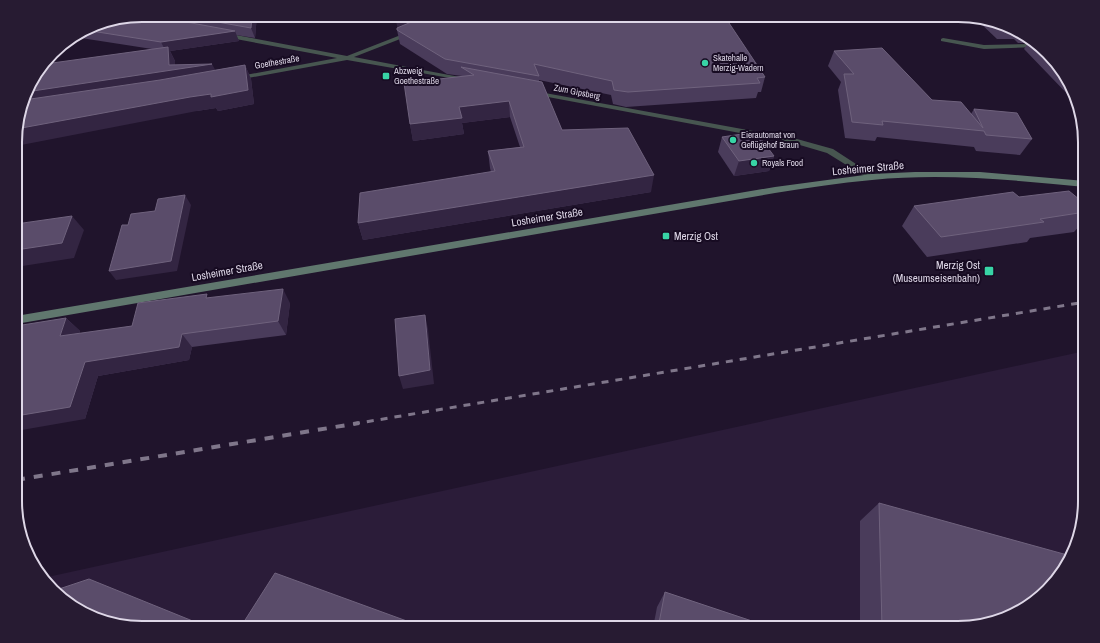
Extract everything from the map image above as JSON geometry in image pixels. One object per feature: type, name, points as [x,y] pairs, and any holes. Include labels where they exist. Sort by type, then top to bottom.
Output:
[{"type":"main road","name":"Losheimer Straße","points":[[22,319],[774,190],[872,177],[915,175],[980,175],[1078,183]]},
{"type":"street","name":"Goethestraße","points":[[228,79],[347,58],[419,30]]},
{"type":"street","points":[[214,33],[472,81]]},
{"type":"street","points":[[943,40],[984,47],[1030,46]]},
{"type":"street","name":"Zum Gipsberg","points":[[527,92],[794,141],[830,151],[872,177]]},
{"type":"shaded area","points":[[1078,353],[1078,509],[1074,532],[1069,547],[1053,575],[980,619],[966,621],[142,621],[126,620],[96,612],[75,601],[49,577]]},
{"type":"building","points":[[134,22],[186,22],[235,31],[161,42],[95,32],[118,24]]},
{"type":"building","points":[[217,22],[251,22],[251,28]]},
{"type":"building","points":[[411,22],[728,22],[765,77],[757,78],[760,83],[628,92],[614,90],[612,81],[534,64],[539,76],[445,59],[397,30],[397,28]]},
{"type":"building","points":[[168,47],[169,65],[212,64],[34,91],[42,75],[52,63]]},
{"type":"building","points":[[882,48],[932,100],[961,102],[983,128],[974,109],[1017,113],[1032,139],[986,135],[984,131],[882,121],[883,125],[852,122],[844,74],[854,74],[834,51]]},
{"type":"building","points":[[245,65],[248,90],[211,97],[211,94],[190,97],[23,128],[30,99],[160,80]]},
{"type":"building","points":[[461,67],[542,82],[562,130],[628,128],[654,175],[358,223],[360,193],[495,171],[488,151],[524,147],[509,101],[459,107],[462,118],[410,124],[404,83],[474,75]]},
{"type":"building","points":[[756,132],[774,156],[739,161],[722,137]]},
{"type":"building","points":[[1069,191],[1078,198],[1078,213],[1040,219],[1044,222],[941,237],[914,206],[1013,192],[1019,197]]},
{"type":"building","points":[[185,195],[171,261],[109,271],[122,225],[128,225],[131,214],[155,211],[158,199]]},
{"type":"building","points":[[72,216],[62,243],[22,249],[22,223]]},
{"type":"building","points":[[283,289],[278,321],[182,334],[179,347],[85,362],[70,407],[22,415],[22,325],[66,318],[60,336],[132,326],[138,303],[207,294],[206,298]]},
{"type":"building","points":[[425,315],[430,370],[399,376],[395,319]]},
{"type":"building","points":[[879,503],[1065,554],[1053,574],[1043,586],[1025,601],[997,615],[966,621],[882,621]]},
{"type":"building","points":[[275,573],[407,621],[244,621]]},
{"type":"building","points":[[89,579],[193,621],[142,621],[111,617],[82,605],[60,588]]},
{"type":"building","points":[[665,592],[752,621],[659,621]]},
{"type":"railway","points":[[359,423],[1078,303]]},
{"type":"railway","points":[[22,479],[359,423]]},
{"type":"railway","points":[[353,424],[359,423]]},
{"type":"place","name":"Skatehalle Merzig-Wadern","points":[[705,63]]},
{"type":"place","name":"Abzweig Goethestraße","points":[[386,76]]},
{"type":"place","name":"Eierautomat von Geflügehof Braun","points":[[733,140]]},
{"type":"place","name":"Royals Food","points":[[754,163]]},
{"type":"place","name":"Merzig Ost","points":[[666,236]]},
{"type":"place","name":"Merzig Ost (Museumseisenbahn)","points":[[989,271]]}]
